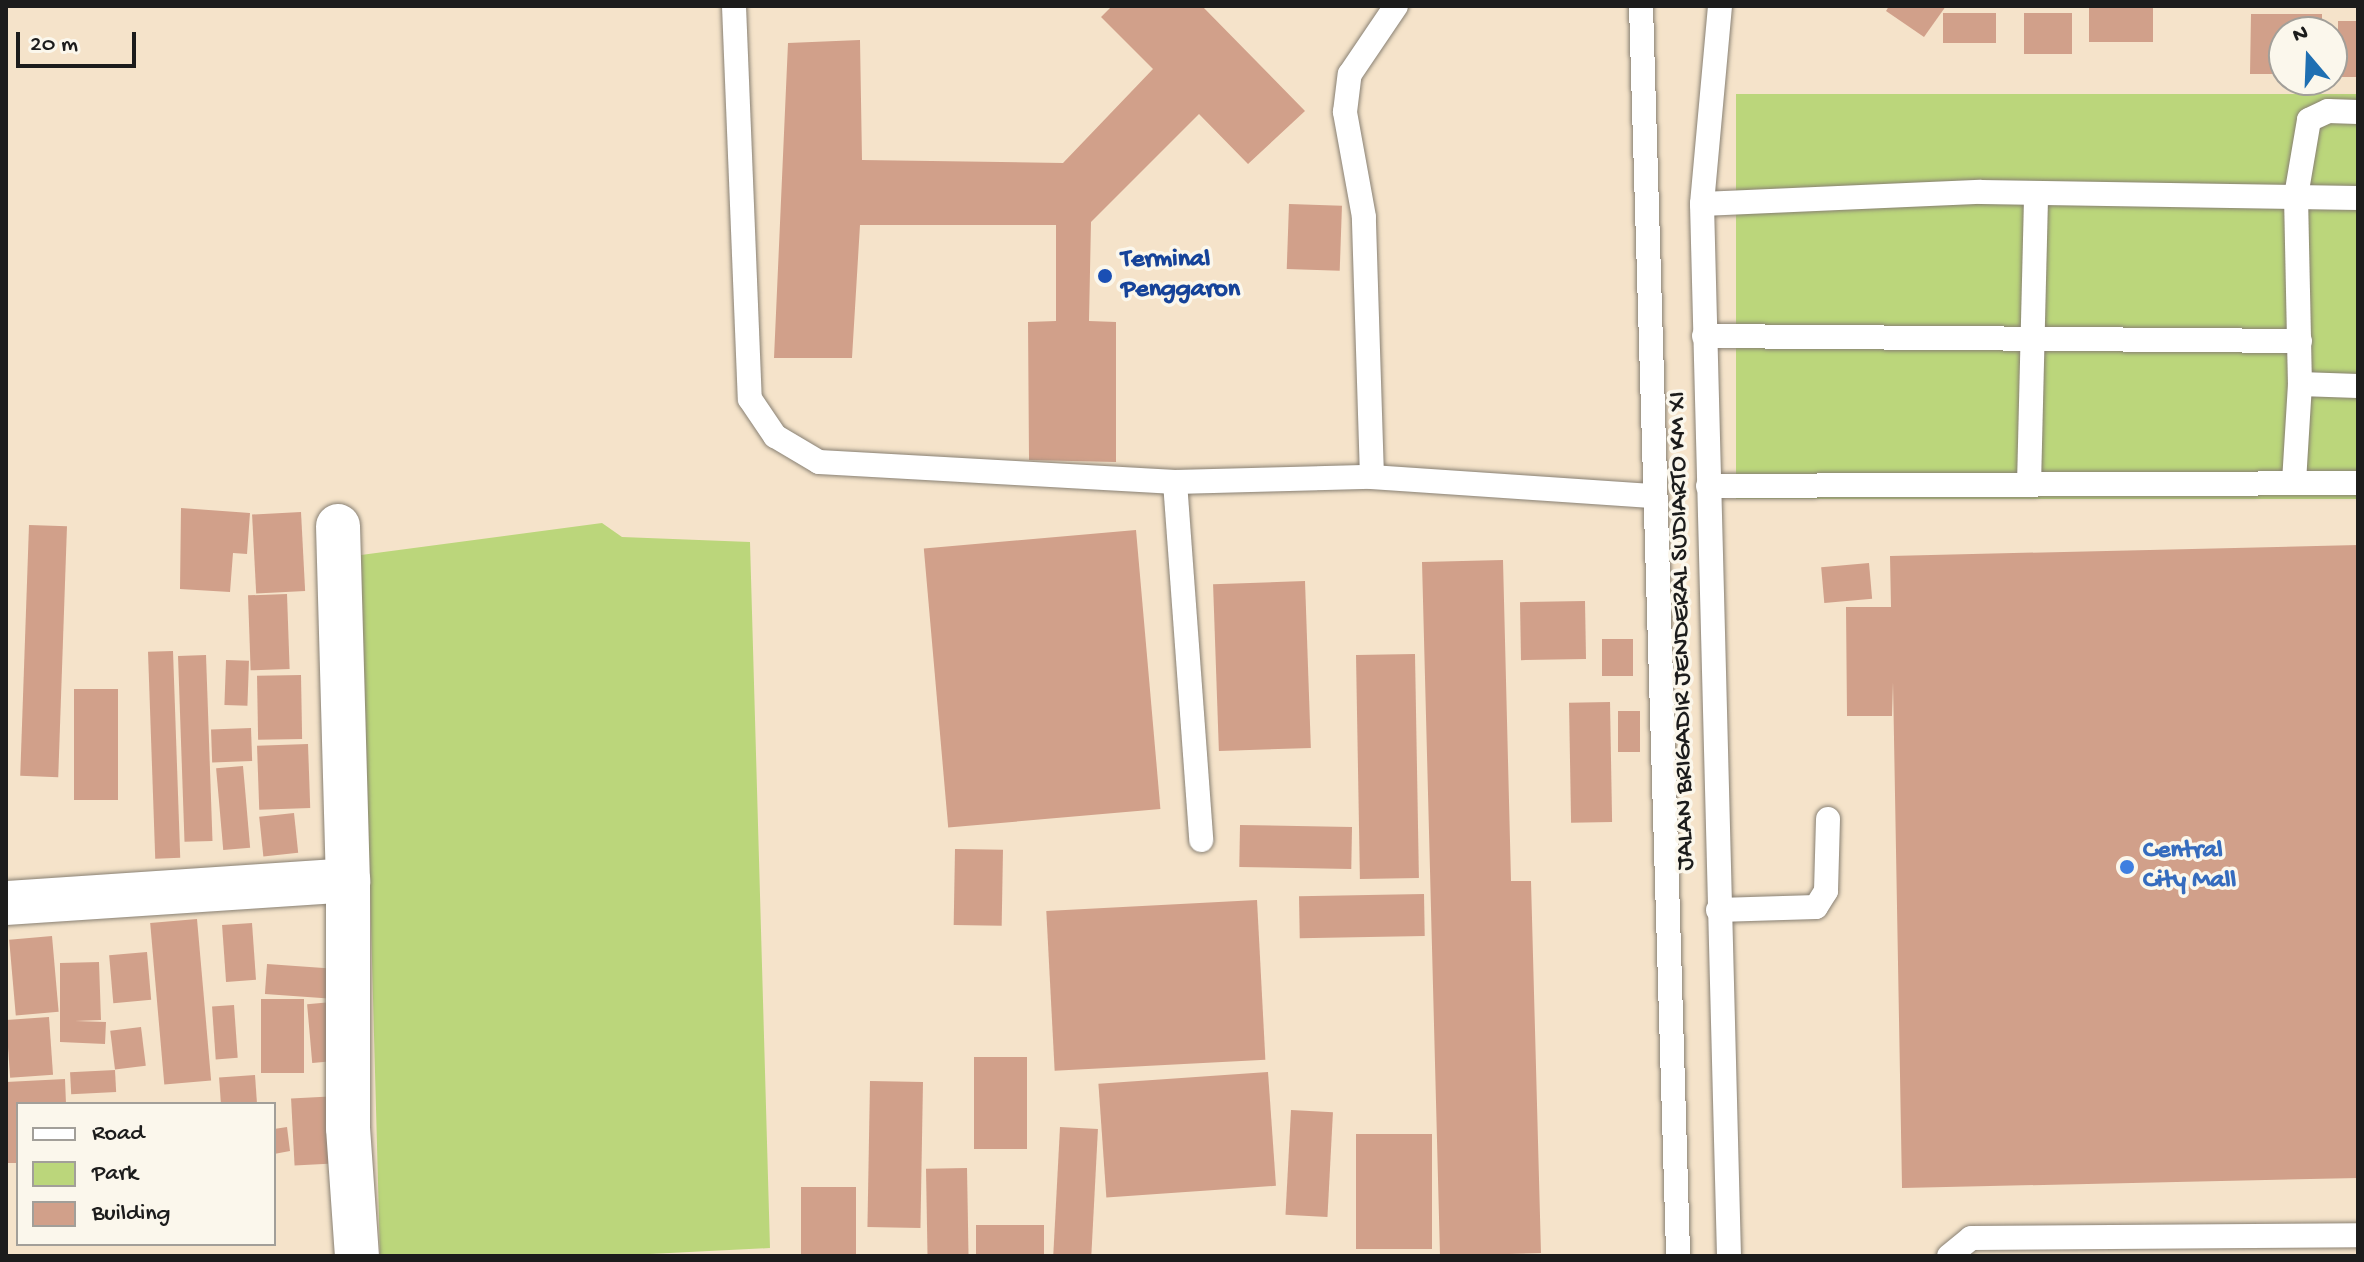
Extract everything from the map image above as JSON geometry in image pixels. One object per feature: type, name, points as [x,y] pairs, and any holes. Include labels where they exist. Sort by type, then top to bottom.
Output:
[{"type":"street","points":[[338,526],[348,880],[348,1128],[357,1256]]},
{"type":"street","points":[[6,903],[348,880]]},
{"type":"lane","points":[[734,6],[750,399],[775,436],[819,462],[1175,482],[1372,477],[1654,496]]},
{"type":"lane","points":[[1372,477],[1364,217],[1345,112],[1350,74],[1396,6]]},
{"type":"lane","name":"JALAN BRIGADIR JENDERAL SUDIARTO KM XI","points":[[1641,6],[1678,1256]]},
{"type":"lane","name":"JALAN BRIGADIR JENDERAL SUDIARTO KM XI","points":[[1720,6],[1702,204],[1729,1256]]},
{"type":"lane","points":[[2294,482],[2300,384],[2296,196],[2309,120],[2328,111],[2358,112]]},
{"type":"lane","points":[[1702,204],[2036,193],[2358,198]]},
{"type":"lane","points":[[2029,485],[2036,193]]},
{"type":"lane","points":[[1704,336],[2034,342],[2300,341]]},
{"type":"lane","points":[[2300,384],[2358,386]]},
{"type":"lane","points":[[1175,482],[1201,840]]},
{"type":"lane","points":[[1708,486],[2358,483]]},
{"type":"lane","points":[[1718,910],[1816,907],[1826,891],[1828,819]]},
{"type":"lane","points":[[1949,1256],[1971,1238],[2358,1235]]},
{"type":"green space","points":[[1736,94],[2358,94],[2358,499],[1736,499]]},
{"type":"green space","points":[[602,523],[622,537],[750,542],[770,1248],[610,1256],[380,1256],[361,555]]},
{"type":"building","points":[[1112,6],[1202,6],[1305,111],[1248,164],[1199,114],[1091,222],[1089,321],[1116,322],[1116,462],[1029,460],[1028,322],[1056,321],[1056,225],[860,225],[852,358],[774,358],[788,43],[860,40],[862,160],[1063,163],[1153,69],[1101,17]]},
{"type":"building","points":[[1889,6],[1946,6],[1924,37],[1886,11]]},
{"type":"building","points":[[2089,6],[2153,6],[2153,42],[2089,42]]},
{"type":"building","points":[[1943,13],[1996,13],[1996,43],[1943,43]]},
{"type":"building","points":[[2024,13],[2072,13],[2072,54],[2024,54]]},
{"type":"building","points":[[2251,14],[2322,14],[2268,16],[2268,74],[2250,74]]},
{"type":"building","points":[[2348,21],[2358,21],[2358,77],[2348,77]]},
{"type":"building","points":[[1289,204],[1342,206],[1340,271],[1287,269]]},
{"type":"building","points":[[181,508],[250,513],[247,554],[233,553],[230,592],[180,589]]},
{"type":"building","points":[[301,512],[305,591],[256,593],[252,515]]},
{"type":"building","points":[[29,525],[67,526],[58,777],[20,776]]},
{"type":"building","points":[[1136,530],[1160,809],[948,827],[924,549]]},
{"type":"building","name":"Central City Mall","points":[[2358,545],[2358,1178],[1902,1188],[1893,682],[1892,716],[1847,716],[1846,607],[1891,607],[1890,556]]},
{"type":"building","points":[[1503,560],[1511,881],[1531,881],[1541,1253],[1440,1256],[1422,562]]},
{"type":"building","points":[[1869,563],[1872,599],[1824,603],[1821,567]]},
{"type":"building","points":[[1305,581],[1311,748],[1219,751],[1213,584]]},
{"type":"building","points":[[287,594],[290,669],[251,670],[248,595]]},
{"type":"building","points":[[1585,601],[1586,659],[1521,660],[1520,602]]},
{"type":"building","points":[[1602,639],[1633,639],[1633,676],[1602,676]]},
{"type":"building","points":[[173,651],[180,858],[155,859],[148,652]]},
{"type":"building","points":[[1415,654],[1419,878],[1360,879],[1356,655]]},
{"type":"building","points":[[206,655],[212,841],[185,842],[178,656]]},
{"type":"building","points":[[226,660],[249,661],[247,706],[224,705]]},
{"type":"building","points":[[301,675],[302,739],[258,740],[257,676]]},
{"type":"building","points":[[74,689],[118,689],[118,800],[74,800]]},
{"type":"building","points":[[1610,702],[1612,822],[1571,823],[1569,703]]},
{"type":"building","points":[[1618,711],[1640,711],[1640,752],[1618,752]]},
{"type":"building","points":[[251,728],[252,761],[212,762],[211,729]]},
{"type":"building","points":[[308,744],[310,808],[259,810],[257,746]]},
{"type":"building","points":[[243,766],[250,848],[223,850],[216,768]]},
{"type":"building","points":[[294,813],[298,853],[263,856],[259,817]]},
{"type":"building","points":[[1240,825],[1352,827],[1351,869],[1239,867]]},
{"type":"building","points":[[955,849],[1003,850],[1002,926],[954,925]]},
{"type":"building","points":[[1424,894],[1425,936],[1300,938],[1299,896]]},
{"type":"building","points":[[1257,900],[1265,1060],[1055,1071],[1046,911]]},
{"type":"building","points":[[197,919],[211,1080],[164,1084],[150,923]]},
{"type":"building","points":[[252,923],[256,980],[226,982],[222,925]]},
{"type":"building","points":[[52,936],[59,1012],[16,1015],[9,940]]},
{"type":"building","points":[[147,952],[151,1000],[113,1003],[109,955]]},
{"type":"building","points":[[99,962],[101,1020],[75,1021],[106,1022],[105,1044],[60,1042],[60,963]]},
{"type":"building","points":[[267,964],[331,968],[329,998],[265,994]]},
{"type":"building","points":[[261,999],[304,999],[304,1073],[261,1073]]},
{"type":"building","points":[[332,1002],[337,1061],[312,1063],[307,1004]]},
{"type":"building","points":[[234,1005],[238,1058],[216,1059],[212,1007]]},
{"type":"building","points":[[49,1017],[53,1075],[10,1078],[6,1020]]},
{"type":"building","points":[[141,1027],[146,1066],[115,1069],[110,1031]]},
{"type":"building","points":[[974,1057],[1027,1057],[1027,1149],[974,1149]]},
{"type":"building","points":[[115,1070],[116,1092],[71,1094],[70,1072]]},
{"type":"building","points":[[1268,1072],[1276,1186],[1106,1198],[1098,1084]]},
{"type":"building","points":[[255,1075],[257,1102],[221,1102],[219,1078]]},
{"type":"building","points":[[65,1079],[66,1102],[16,1102],[16,1163],[6,1163],[6,1082]]},
{"type":"building","points":[[870,1081],[923,1082],[920,1228],[867,1227]]},
{"type":"building","points":[[339,1096],[343,1163],[295,1165],[291,1099]]},
{"type":"building","points":[[1291,1110],[1333,1112],[1327,1217],[1286,1215]]},
{"type":"building","points":[[287,1127],[290,1151],[276,1154],[276,1129]]},
{"type":"building","points":[[1060,1127],[1098,1129],[1091,1256],[1053,1256]]},
{"type":"building","points":[[1356,1134],[1432,1134],[1432,1249],[1356,1249]]},
{"type":"building","points":[[967,1168],[969,1256],[928,1256],[926,1169]]},
{"type":"building","points":[[801,1187],[856,1187],[856,1256],[801,1256]]},
{"type":"building","points":[[976,1225],[1044,1225],[1044,1256],[976,1256]]},
{"type":"place","name":"Terminal Penggaron","points":[[1105,276]]},
{"type":"place","name":"Central City Mall","points":[[2127,867]]}]
